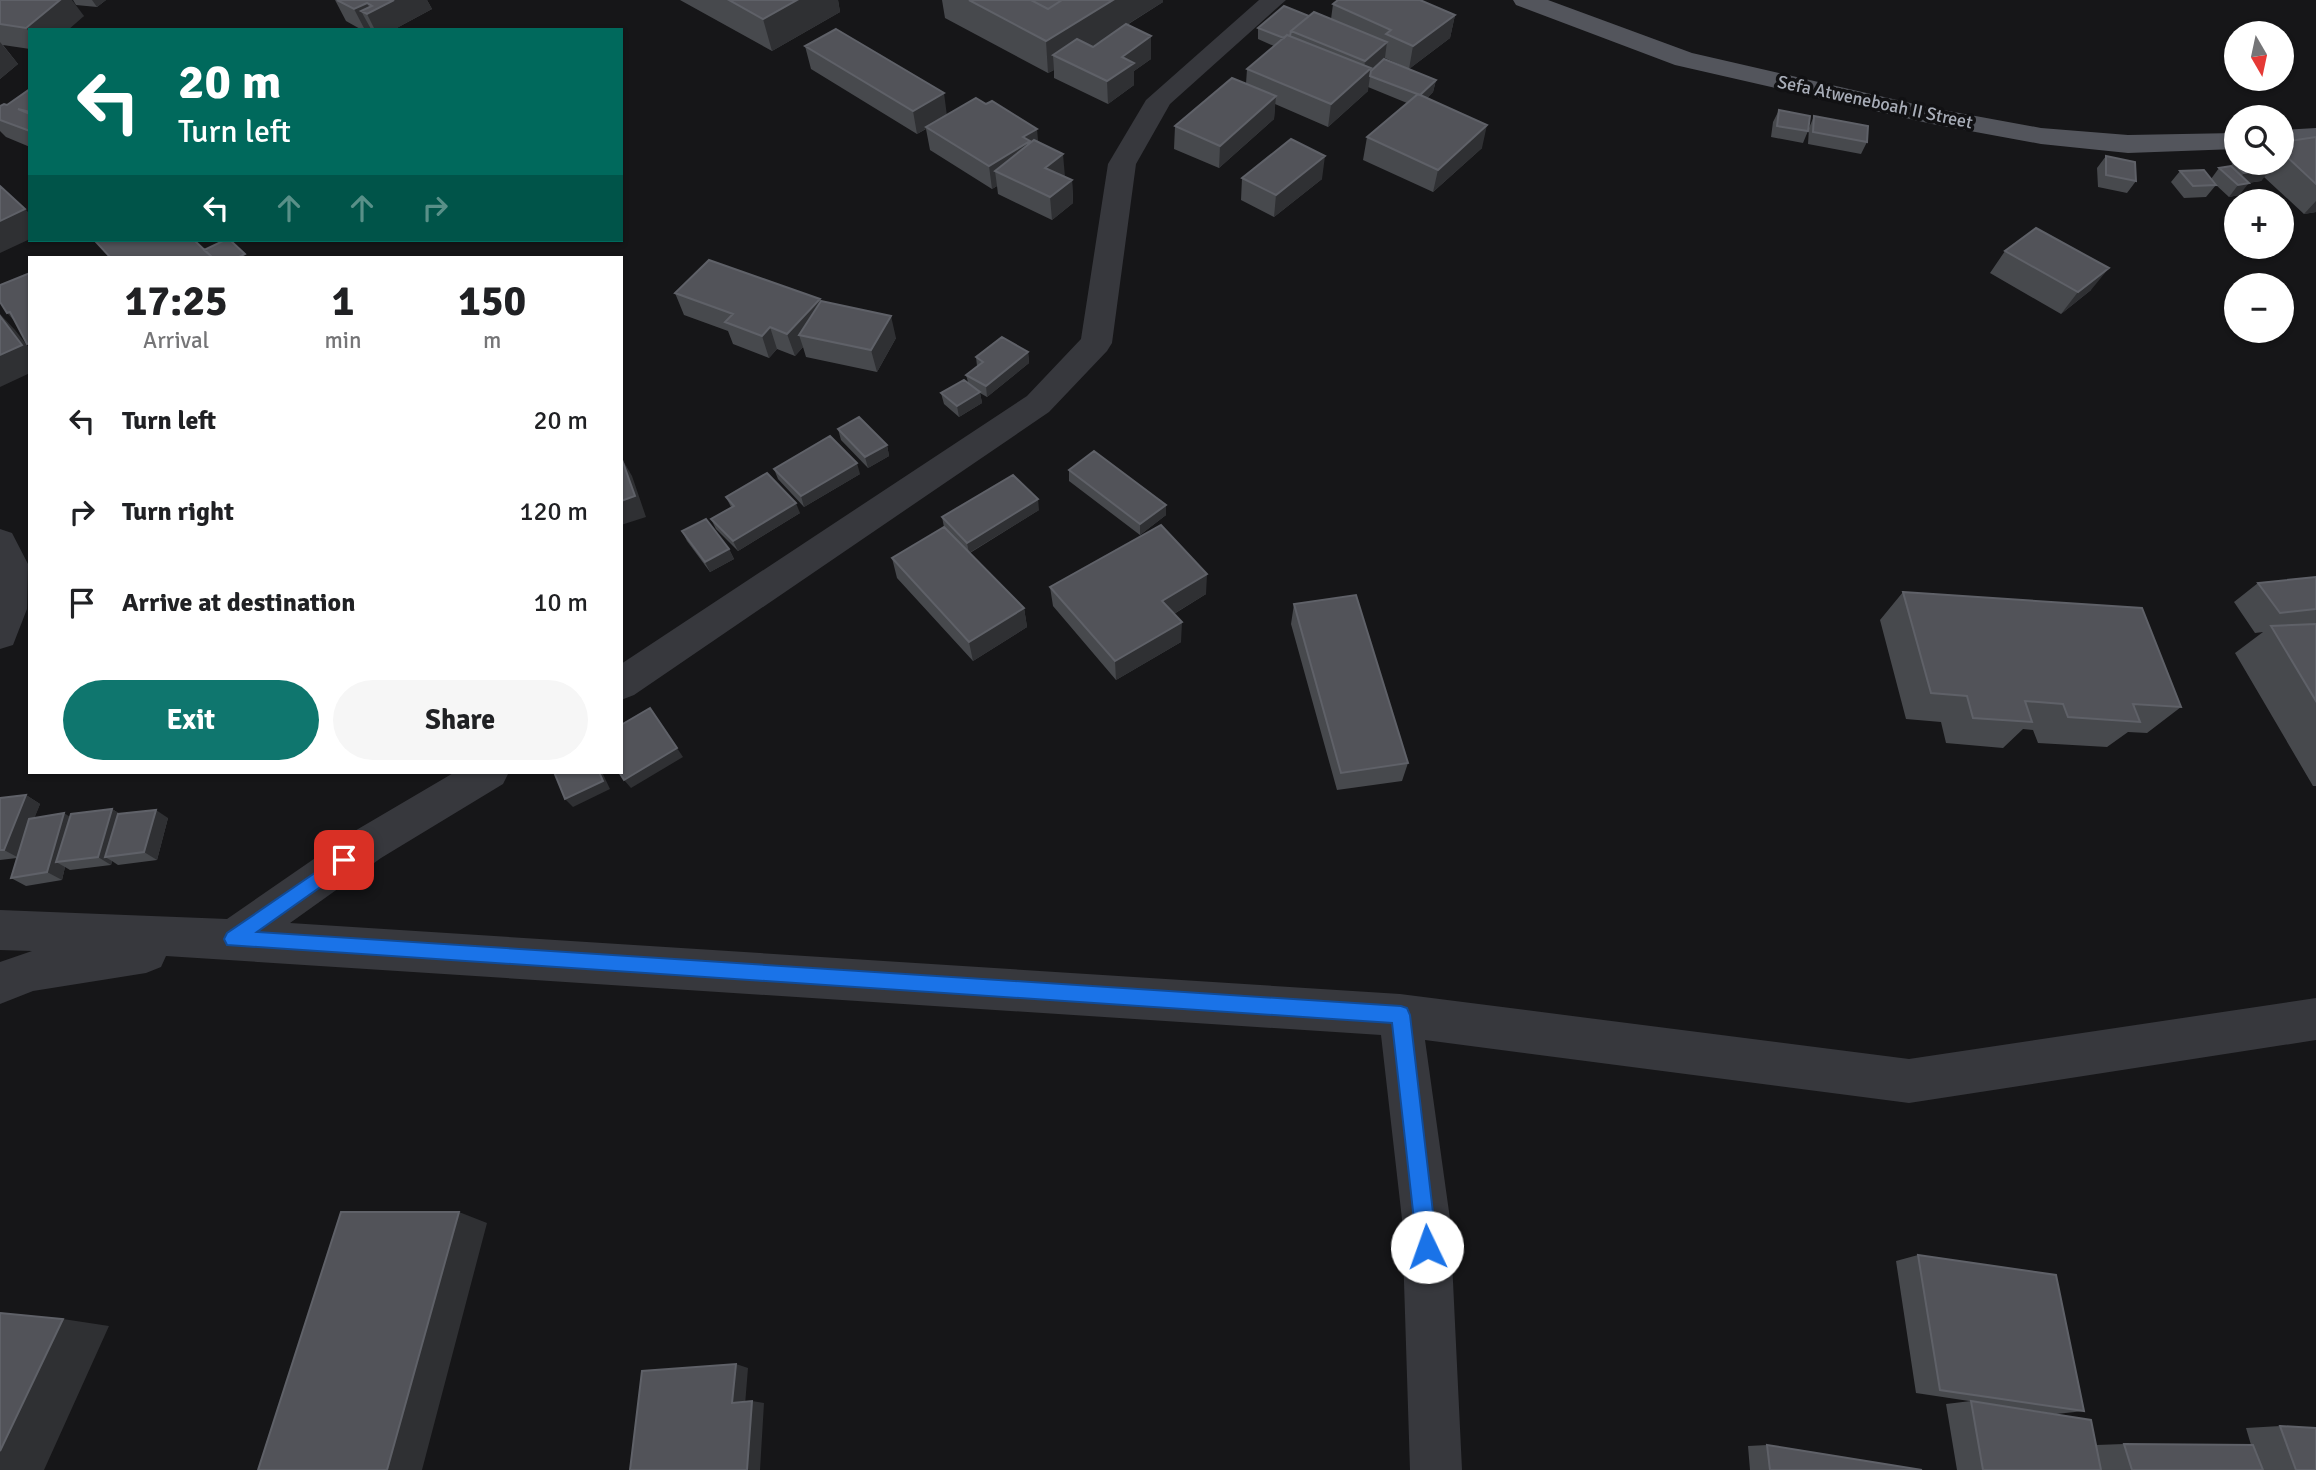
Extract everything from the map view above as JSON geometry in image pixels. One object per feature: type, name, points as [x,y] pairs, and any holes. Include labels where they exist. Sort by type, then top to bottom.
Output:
[{"type":"main road","name":"Sefa Atweneboah II Street","points":[[1525,0],[1684,59],[1932,117],[2041,136],[2128,144],[2224,142]]},
{"type":"main road","points":[[2294,137],[2316,136]]},
{"type":"street","points":[[623,683],[1038,404],[1096,343],[1122,164],[1159,100],[1275,0]]},
{"type":"street","points":[[0,543],[10,564],[9,608],[0,634]]},
{"type":"street","points":[[0,983],[33,971],[233,939],[367,845],[486,774]]},
{"type":"street","points":[[0,930],[233,939],[1401,1015],[1909,1081],[2316,1019]]},
{"type":"street","points":[[1401,1015],[1426,1219],[1436,1470]]},
{"type":"building","points":[[0,0],[60,0],[26,28],[0,24]]},
{"type":"building","points":[[337,0],[394,0],[367,14],[361,11],[372,6],[367,3],[354,9]]},
{"type":"building","points":[[729,0],[797,0],[763,19]]},
{"type":"building","points":[[969,0],[1031,0],[1048,9],[1062,0],[1113,0],[1046,41]]},
{"type":"building","points":[[1031,0],[1062,0],[1048,9]]},
{"type":"building","points":[[1338,0],[1420,0],[1455,15],[1413,46],[1386,34],[1391,30],[1333,4]]},
{"type":"building","points":[[1284,6],[1309,16],[1291,31],[1290,36],[1284,38],[1258,28]]},
{"type":"building","points":[[1314,12],[1387,42],[1365,61],[1291,31]]},
{"type":"building","points":[[1126,24],[1151,36],[1122,57],[1134,63],[1107,81],[1053,55],[1077,39],[1093,47]]},
{"type":"building","points":[[836,29],[944,93],[913,111],[805,46]]},
{"type":"building","points":[[1287,35],[1371,68],[1331,104],[1247,69]]},
{"type":"building","points":[[1384,59],[1436,80],[1420,95],[1370,76],[1371,71]]},
{"type":"building","points":[[1232,78],[1276,96],[1220,146],[1175,126]]},
{"type":"building","points":[[28,90],[28,112],[18,109],[28,113],[28,130],[0,120],[0,106],[7,105]]},
{"type":"building","points":[[1418,94],[1487,125],[1438,170],[1367,137]]},
{"type":"building","points":[[976,98],[986,104],[992,101],[1037,129],[1023,137],[1030,141],[989,166],[926,127]]},
{"type":"building","points":[[1779,110],[1810,116],[1808,131],[1777,126]]},
{"type":"building","points":[[1814,116],[1868,126],[1867,142],[1813,132]]},
{"type":"building","points":[[2316,137],[2316,184],[2294,163],[2294,140]]},
{"type":"building","points":[[1291,139],[1325,156],[1276,195],[1242,178]]},
{"type":"building","points":[[1034,140],[1063,154],[1045,168],[1072,180],[1050,197],[995,171]]},
{"type":"building","points":[[2106,156],[2135,162],[2136,181],[2106,175]]},
{"type":"building","points":[[2204,170],[2216,185],[2193,186],[2180,171]]},
{"type":"building","points":[[2227,175],[2241,175],[2249,183],[2238,185]]},
{"type":"building","points":[[0,186],[25,209],[0,221]]},
{"type":"building","points":[[2036,228],[2109,268],[2078,292],[2005,251]]},
{"type":"building","points":[[96,242],[196,242],[211,256],[109,256]]},
{"type":"building","points":[[221,242],[232,242],[245,254],[211,256],[204,250]]},
{"type":"building","points":[[709,260],[820,299],[787,334],[770,327],[762,336],[725,322],[733,314],[675,293]]},
{"type":"building","points":[[28,274],[28,344],[10,312],[7,313],[0,302],[0,285]]},
{"type":"building","points":[[821,301],[891,316],[871,350],[799,335]]},
{"type":"building","points":[[0,316],[22,345],[0,355]]},
{"type":"building","points":[[1002,337],[1028,352],[986,386],[966,375],[983,362],[976,357]]},
{"type":"building","points":[[964,380],[980,392],[957,406],[941,393]]},
{"type":"building","points":[[859,417],[887,445],[865,457],[838,429]]},
{"type":"building","points":[[830,436],[857,463],[801,496],[774,469]]},
{"type":"building","points":[[1094,451],[1166,505],[1140,524],[1069,470]]},
{"type":"building","points":[[623,463],[635,496],[623,500]]},
{"type":"building","points":[[767,473],[796,503],[733,541],[711,519],[734,506],[726,497]]},
{"type":"building","points":[[1013,475],[1038,499],[967,543],[942,517]]},
{"type":"building","points":[[706,519],[729,549],[705,562],[682,531]]},
{"type":"building","points":[[1161,525],[1207,574],[1162,601],[1182,622],[1115,661],[1050,587]]},
{"type":"building","points":[[944,527],[1024,608],[969,642],[892,558]]},
{"type":"building","points":[[2316,577],[2316,609],[2280,613],[2258,583]]},
{"type":"building","points":[[1903,592],[2142,608],[2181,707],[2133,704],[2140,722],[2068,717],[2063,704],[2025,701],[2032,722],[1973,718],[1967,696],[1931,693]]},
{"type":"building","points":[[1356,595],[1408,763],[1341,773],[1294,604]]},
{"type":"building","points":[[2316,624],[2316,701],[2271,626]]},
{"type":"building","points":[[650,708],[677,748],[624,780],[620,774],[623,774],[623,724]]},
{"type":"building","points":[[555,774],[600,774],[603,781],[565,799]]},
{"type":"building","points":[[26,795],[4,850],[0,850],[0,798]]},
{"type":"building","points":[[112,809],[98,857],[56,862],[71,814]]},
{"type":"building","points":[[156,810],[144,852],[105,857],[118,814]]},
{"type":"building","points":[[64,813],[47,872],[11,878],[29,819]]},
{"type":"building","points":[[341,1212],[459,1212],[387,1470],[258,1470]]},
{"type":"building","points":[[1918,1255],[2056,1275],[2084,1411],[1940,1390]]},
{"type":"building","points":[[0,1313],[63,1319],[0,1451]]},
{"type":"building","points":[[736,1364],[732,1403],[752,1401],[747,1470],[630,1470],[642,1371]]},
{"type":"building","points":[[1971,1401],[2091,1420],[2101,1470],[1983,1470]]},
{"type":"building","points":[[2280,1426],[2316,1428],[2316,1470],[2296,1470]]},
{"type":"building","points":[[2124,1444],[2253,1445],[2263,1470],[2132,1470]]},
{"type":"building","points":[[1767,1445],[1922,1470],[1770,1470]]},
{"type":"route","points":[[344,860],[233,939],[1401,1015],[1426,1219],[1427,1247]]}]
